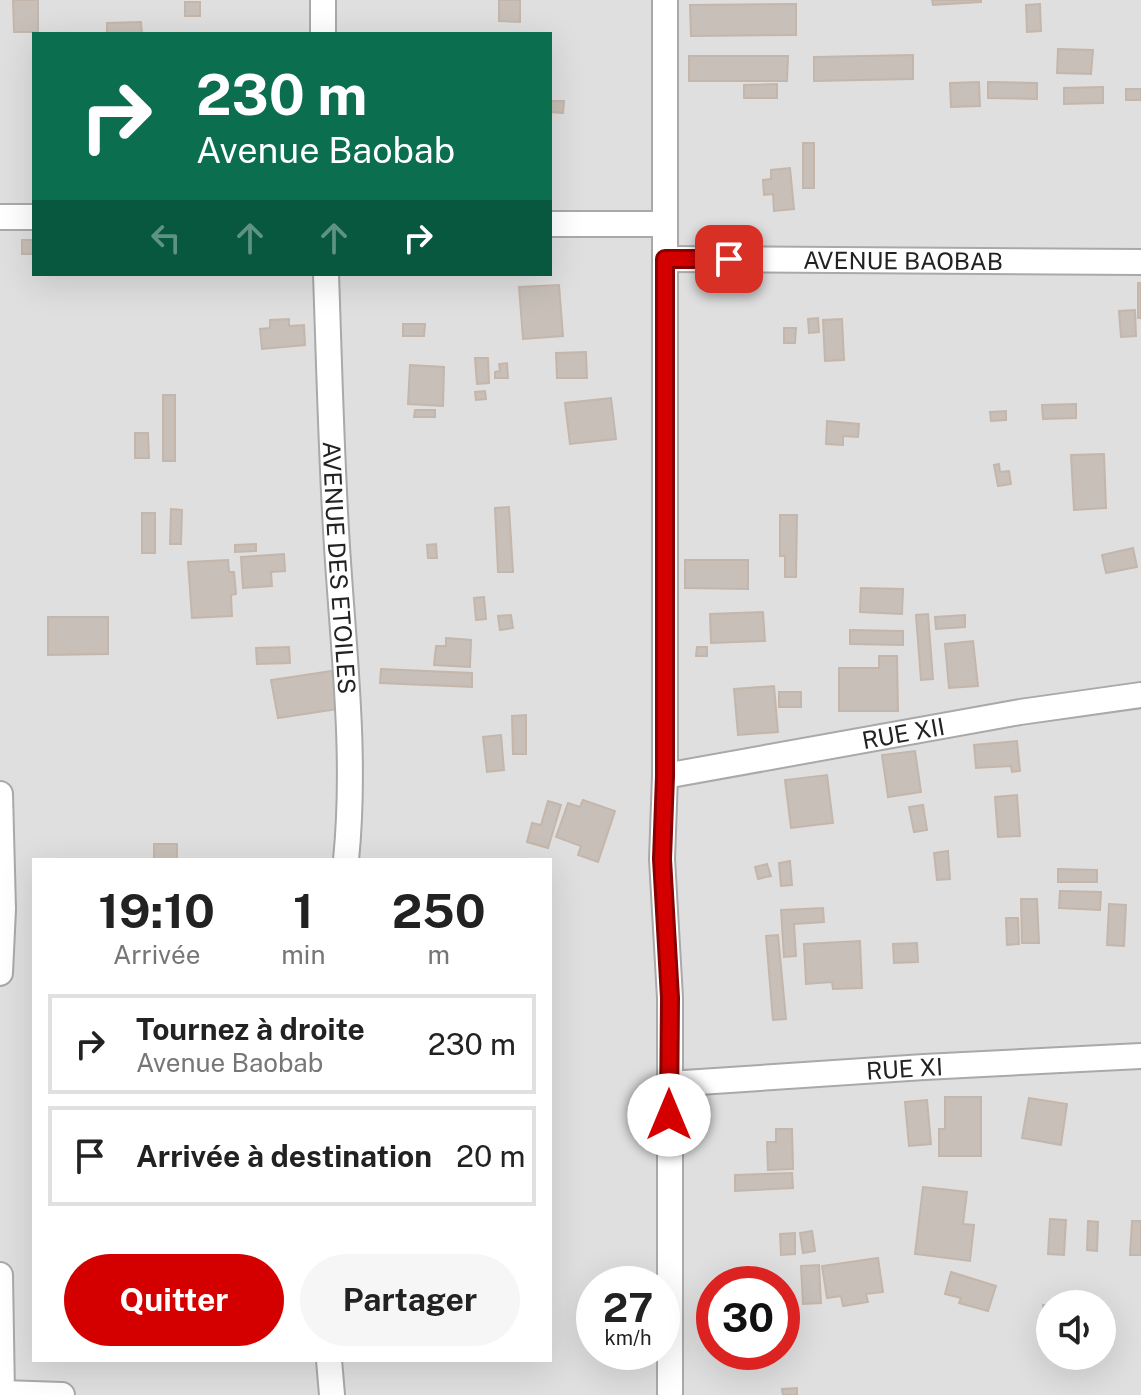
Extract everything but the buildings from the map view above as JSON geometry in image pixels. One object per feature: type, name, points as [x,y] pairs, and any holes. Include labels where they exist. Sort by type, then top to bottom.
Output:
[{"type":"street","points":[[323,0],[323,32]]},
{"type":"street","points":[[665,0],[665,776],[662,859],[670,998],[670,1395]]},
{"type":"street","points":[[0,217],[32,217]]},
{"type":"street","points":[[552,224],[665,224]]},
{"type":"street","name":"AVENUE BAOBAB","points":[[665,259],[1141,262]]},
{"type":"street","name":"AVENUE DES ETOILES","points":[[326,276],[348,750],[346,858]]},
{"type":"street","name":"RUE XII","points":[[665,776],[1020,712],[1141,695]]},
{"type":"street","points":[[0,794],[0,973]]},
{"type":"street","name":"RUE XI","points":[[669,1084],[1141,1056]]},
{"type":"street","points":[[0,1275],[2,1394],[62,1395]]},
{"type":"street","points":[[329,1362],[332,1395]]},
{"type":"shaded area","points":[[0,0],[1141,0],[1141,1395],[0,1395]]},
{"type":"route","points":[[669,1115],[670,998],[662,859],[665,776],[665,259],[729,259]]}]
